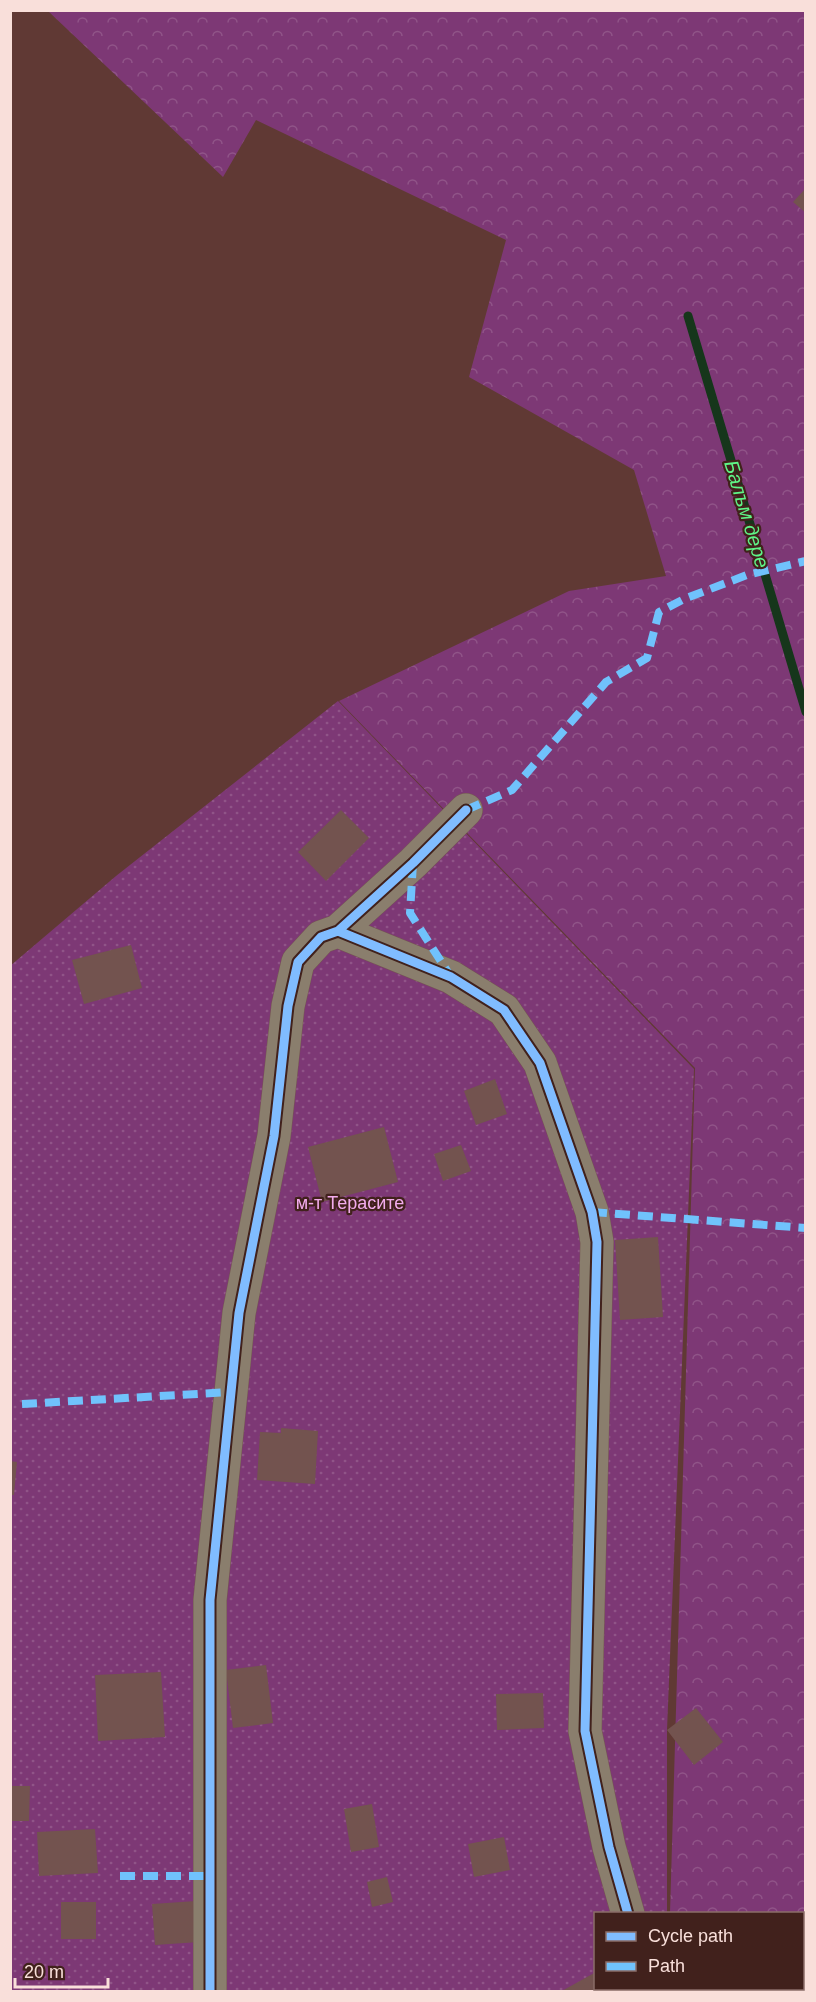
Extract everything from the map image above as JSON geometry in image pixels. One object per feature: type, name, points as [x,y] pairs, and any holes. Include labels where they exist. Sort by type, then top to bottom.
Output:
[{"type":"street","points":[[210,1992],[210,1600],[239,1313],[274,1136],[288,1005],[298,962],[321,937],[338,931],[413,863],[466,810]]},
{"type":"street","points":[[338,931],[451,977],[504,1011],[540,1063],[592,1212],[597,1242],[585,1731],[609,1847],[627,1912]]},
{"type":"green space","points":[[48,11],[805,11],[805,1991],[671,1992],[670,1990],[804,1990],[804,1912],[670,1912],[695,1068],[339,701],[569,591],[666,576],[634,470],[469,377],[506,240],[256,120],[223,177]]},
{"type":"green space","name":"м-т Терасите","points":[[338,701],[694,1069],[667,1730],[667,1912],[594,1912],[594,1990],[670,1991],[11,1991],[10,966],[116,876]]},
{"type":"building","points":[[806,188],[806,213],[793,202]]},
{"type":"building","points":[[341,810],[369,838],[326,881],[298,852]]},
{"type":"building","points":[[131,945],[142,988],[84,1004],[72,960]]},
{"type":"building","points":[[495,1079],[507,1114],[476,1125],[464,1091]]},
{"type":"building","points":[[384,1127],[398,1182],[322,1202],[308,1147]]},
{"type":"building","points":[[461,1145],[471,1171],[443,1181],[434,1154]]},
{"type":"building","points":[[658,1237],[663,1317],[620,1320],[615,1240]]},
{"type":"building","points":[[281,1428],[318,1431],[315,1484],[257,1480],[260,1432],[281,1433]]},
{"type":"building","points":[[10,1461],[17,1462],[14,1495],[10,1495]]},
{"type":"building","points":[[266,1665],[273,1723],[233,1728],[226,1670]]},
{"type":"building","points":[[161,1672],[165,1737],[98,1741],[95,1675]]},
{"type":"building","points":[[543,1693],[544,1728],[497,1730],[496,1694]]},
{"type":"building","points":[[696,1708],[723,1742],[694,1765],[667,1730]]},
{"type":"building","points":[[10,1786],[30,1786],[29,1821],[10,1821]]},
{"type":"building","points":[[372,1804],[379,1847],[351,1852],[344,1809]]},
{"type":"building","points":[[95,1829],[98,1873],[39,1876],[37,1832]]},
{"type":"building","points":[[504,1837],[510,1870],[474,1877],[468,1844]]},
{"type":"building","points":[[387,1877],[393,1902],[372,1907],[367,1882]]},
{"type":"building","points":[[196,1901],[199,1942],[155,1945],[152,1904]]},
{"type":"building","points":[[61,1902],[96,1902],[96,1939],[61,1939]]},
{"type":"building","points":[[594,1973],[594,1990],[621,1990],[622,1992],[560,1992]]},
{"type":"waterway","name":"Балъм дере","points":[[688,316],[806,712]]},
{"type":"marked path","points":[[466,810],[512,790],[606,682],[647,658],[659,612],[684,599],[747,575],[806,561]]},
{"type":"marked path","points":[[413,863],[410,913],[449,974]]},
{"type":"marked path","points":[[592,1212],[806,1228]]},
{"type":"marked path","points":[[22,1404],[231,1392]]},
{"type":"marked path","points":[[120,1876],[210,1876]]},
{"type":"cycle path","points":[[210,1992],[210,1600],[239,1313],[274,1136],[288,1006],[298,962],[321,937],[338,931],[413,863],[466,810]]},
{"type":"cycle path","points":[[338,931],[451,977],[504,1010],[540,1063],[592,1212],[597,1242],[585,1731],[609,1847],[627,1912]]}]
